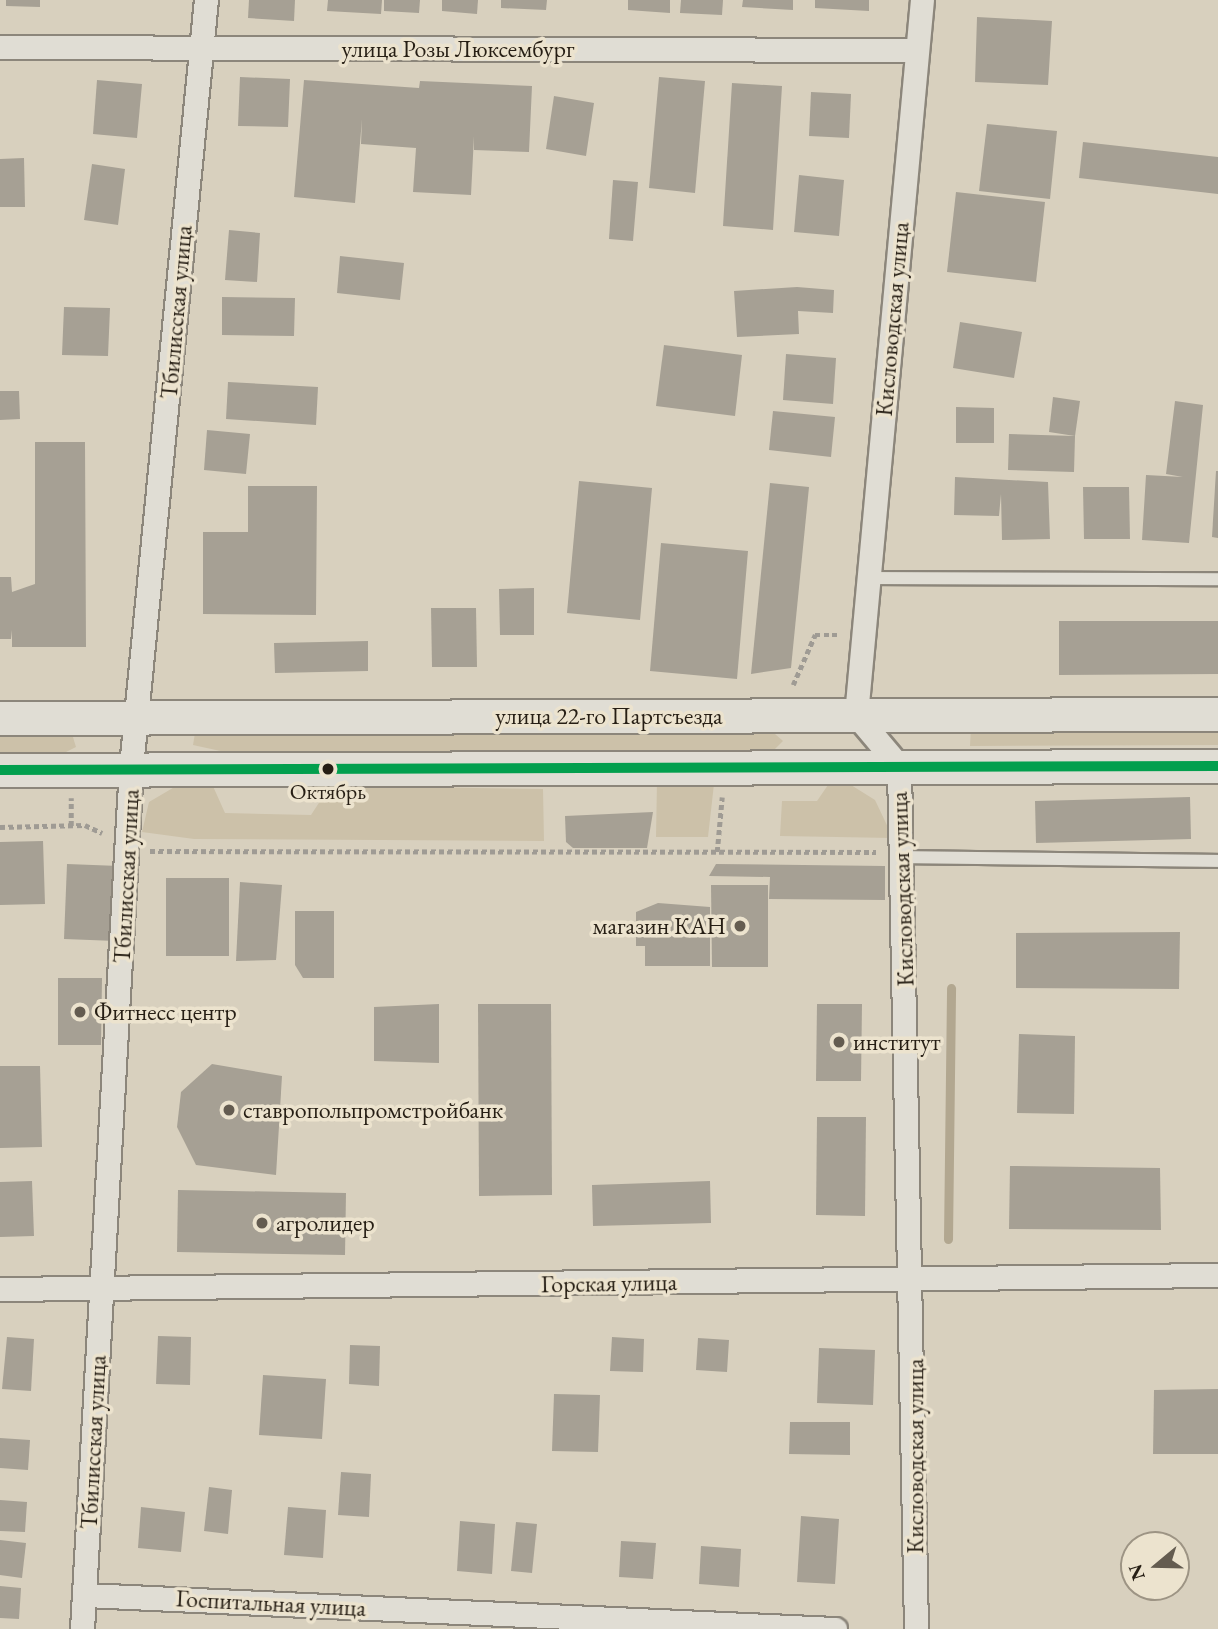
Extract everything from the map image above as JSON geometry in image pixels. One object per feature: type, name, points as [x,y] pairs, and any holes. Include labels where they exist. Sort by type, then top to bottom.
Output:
[{"type":"main road","name":"улица 22-го Партсъезда","points":[[0,718],[1218,714]]},
{"type":"main road","name":"улица 22-го Партсъезда","points":[[0,770],[131,767],[1218,766]]},
{"type":"street","name":"Тбилисская улица","points":[[82,1629],[130,846],[131,767],[138,719],[206,0]]},
{"type":"street","name":"Кисловодская улица","points":[[916,1629],[914,1280],[899,766],[856,715],[922,0]]},
{"type":"street","name":"улица Розы Люксембург","points":[[0,47],[917,50]]},
{"type":"street","name":"Горская улица","points":[[0,1289],[1218,1275]]},
{"type":"street","name":"Госпитальная улица","points":[[85,1595],[835,1629]]},
{"type":"lane","points":[[868,578],[1218,579]]},
{"type":"lane","points":[[901,868],[1218,861]]},
{"type":"path","points":[[0,827],[85,825],[130,846],[156,852],[879,852],[901,868]]},
{"type":"shaded area","points":[[971,727],[1218,727],[1218,745],[970,746]]},
{"type":"shaded area","points":[[0,732],[72,734],[76,747],[60,755],[0,755]]},
{"type":"shaded area","points":[[195,733],[775,734],[783,741],[773,751],[225,752],[193,745]]},
{"type":"shaded area","points":[[657,781],[714,784],[708,837],[656,837]]},
{"type":"shaded area","points":[[183,782],[212,784],[225,813],[311,815],[330,786],[543,789],[544,841],[194,839],[142,832],[149,802]]},
{"type":"shaded area","points":[[828,785],[851,785],[875,800],[893,838],[780,836],[782,801],[817,801]]},
{"type":"building","points":[[6,0],[40,0],[40,7],[6,6]]},
{"type":"building","points":[[249,0],[295,0],[294,21],[248,18]]},
{"type":"building","points":[[328,0],[382,0],[381,14],[327,11]]},
{"type":"building","points":[[384,0],[420,0],[419,13],[384,11]]},
{"type":"building","points":[[442,0],[478,0],[477,14],[442,11]]},
{"type":"building","points":[[501,0],[547,0],[546,10],[501,8]]},
{"type":"building","points":[[628,0],[670,0],[670,13],[628,10]]},
{"type":"building","points":[[681,0],[723,0],[722,15],[680,13]]},
{"type":"building","points":[[743,0],[793,0],[793,10],[742,7]]},
{"type":"building","points":[[815,0],[869,0],[869,11],[815,8]]},
{"type":"building","points":[[977,17],[1052,21],[1048,85],[975,82]]},
{"type":"building","points":[[240,77],[290,79],[288,127],[238,126]]},
{"type":"building","points":[[659,77],[705,81],[695,193],[649,188]]},
{"type":"building","points":[[97,80],[142,84],[137,138],[93,134]]},
{"type":"building","points":[[304,80],[419,88],[420,81],[532,86],[529,152],[474,150],[474,136],[471,195],[413,192],[416,148],[361,144],[362,119],[355,203],[294,197]]},
{"type":"building","points":[[732,83],[782,86],[773,230],[723,226]]},
{"type":"building","points":[[811,92],[851,94],[849,138],[809,136]]},
{"type":"building","points":[[554,96],[594,103],[586,156],[546,149]]},
{"type":"building","points":[[987,124],[1057,131],[1050,199],[979,191]]},
{"type":"building","points":[[1083,142],[1218,157],[1218,194],[1079,178]]},
{"type":"building","points":[[24,158],[25,207],[0,207],[0,159]]},
{"type":"building","points":[[92,164],[125,169],[118,225],[84,220]]},
{"type":"building","points":[[799,175],[844,180],[839,236],[794,232]]},
{"type":"building","points":[[613,180],[638,182],[633,241],[609,239]]},
{"type":"building","points":[[956,192],[1045,202],[1036,282],[947,272]]},
{"type":"building","points":[[229,230],[260,233],[257,282],[225,280]]},
{"type":"building","points":[[340,256],[404,263],[400,300],[337,293]]},
{"type":"building","points":[[797,287],[834,290],[833,313],[798,311],[799,334],[737,337],[734,291]]},
{"type":"building","points":[[222,297],[295,298],[294,336],[222,335]]},
{"type":"building","points":[[64,307],[110,308],[108,356],[62,355]]},
{"type":"building","points":[[960,322],[1022,332],[1014,378],[953,368]]},
{"type":"building","points":[[664,345],[742,355],[735,416],[656,406]]},
{"type":"building","points":[[786,354],[836,358],[833,404],[783,400]]},
{"type":"building","points":[[228,382],[318,387],[316,425],[226,419]]},
{"type":"building","points":[[0,391],[19,391],[20,419],[0,420]]},
{"type":"building","points":[[1053,397],[1080,401],[1075,436],[1049,432]]},
{"type":"building","points":[[1175,401],[1203,405],[1189,543],[1142,540],[1146,475],[1183,477],[1166,474]]},
{"type":"building","points":[[956,407],[994,408],[994,443],[956,443]]},
{"type":"building","points":[[773,411],[835,417],[831,457],[769,450]]},
{"type":"building","points":[[207,430],[250,434],[246,474],[204,470]]},
{"type":"building","points":[[1009,434],[1075,436],[1074,472],[1008,470]]},
{"type":"building","points":[[35,442],[85,442],[86,647],[12,647],[12,630],[11,639],[0,639],[0,577],[11,577],[12,592],[35,584]]},
{"type":"building","points":[[1218,471],[1218,538],[1212,537]]},
{"type":"building","points":[[955,477],[1048,482],[1050,539],[1002,540],[1001,494],[999,516],[954,515]]},
{"type":"building","points":[[579,481],[652,488],[640,620],[567,613]]},
{"type":"building","points":[[770,483],[809,487],[791,668],[751,674]]},
{"type":"building","points":[[248,486],[317,486],[316,615],[203,614],[203,532],[248,532]]},
{"type":"building","points":[[1083,487],[1129,487],[1130,539],[1084,539]]},
{"type":"building","points":[[661,543],[748,551],[737,679],[650,671]]},
{"type":"building","points":[[534,588],[534,635],[500,635],[499,589]]},
{"type":"building","points":[[431,608],[476,608],[477,667],[432,667]]},
{"type":"building","points":[[1059,621],[1218,621],[1218,674],[1059,675]]},
{"type":"building","points":[[368,641],[368,671],[275,673],[274,643]]},
{"type":"building","points":[[1190,797],[1191,839],[1036,843],[1035,801]]},
{"type":"building","points":[[653,812],[647,848],[573,848],[566,842],[565,816]]},
{"type":"building","points":[[43,841],[45,904],[0,905],[0,842]]},
{"type":"building","points":[[67,864],[119,866],[116,941],[64,939]]},
{"type":"building","points":[[716,864],[885,866],[885,900],[769,899],[770,877],[709,876]]},
{"type":"building","points":[[166,878],[229,878],[229,956],[166,956]]},
{"type":"building","points":[[240,882],[282,885],[276,960],[236,961]]},
{"type":"building","name":"магазин КАН","points":[[711,885],[768,885],[768,967],[712,967]]},
{"type":"building","points":[[658,903],[710,907],[710,966],[645,966],[645,946],[636,946],[636,912]]},
{"type":"building","points":[[295,911],[334,911],[334,978],[303,978],[295,965]]},
{"type":"building","points":[[1180,932],[1179,989],[1016,988],[1016,933]]},
{"type":"building","name":"Фитнесс центр","points":[[58,978],[102,978],[101,1045],[58,1045]]},
{"type":"building","points":[[439,1004],[439,1063],[374,1061],[374,1007]]},
{"type":"building","points":[[478,1004],[551,1004],[552,1195],[479,1196]]},
{"type":"building","name":"институт","points":[[817,1004],[862,1004],[861,1081],[816,1081]]},
{"type":"building","points":[[1019,1034],[1075,1036],[1074,1114],[1017,1113]]},
{"type":"building","name":"ставропольпромстройбанк","points":[[212,1064],[282,1076],[276,1175],[196,1165],[177,1127],[181,1092]]},
{"type":"building","points":[[0,1066],[40,1066],[42,1147],[0,1148]]},
{"type":"building","points":[[817,1117],[866,1117],[865,1216],[816,1215]]},
{"type":"building","points":[[1010,1166],[1160,1168],[1161,1230],[1009,1229]]},
{"type":"building","points":[[32,1181],[34,1236],[0,1237],[0,1182]]},
{"type":"building","points":[[710,1181],[711,1223],[593,1226],[592,1185]]},
{"type":"building","name":"агролидер","points":[[178,1190],[346,1193],[345,1255],[177,1252]]},
{"type":"building","points":[[158,1336],[191,1337],[190,1385],[156,1384]]},
{"type":"building","points":[[7,1337],[34,1339],[31,1391],[2,1389]]},
{"type":"building","points":[[612,1337],[644,1339],[643,1372],[610,1371]]},
{"type":"building","points":[[698,1338],[729,1340],[727,1372],[696,1370]]},
{"type":"building","points":[[350,1345],[380,1346],[379,1386],[349,1384]]},
{"type":"building","points":[[819,1348],[875,1350],[873,1405],[817,1403]]},
{"type":"building","points":[[263,1375],[326,1379],[322,1439],[259,1435]]},
{"type":"building","points":[[1218,1389],[1218,1454],[1153,1454],[1154,1390]]},
{"type":"building","points":[[554,1394],[600,1395],[598,1452],[552,1451]]},
{"type":"building","points":[[790,1422],[850,1422],[850,1455],[789,1454]]},
{"type":"building","points":[[0,1438],[30,1440],[28,1470],[0,1468]]},
{"type":"building","points":[[341,1472],[371,1474],[369,1517],[338,1515]]},
{"type":"building","points":[[209,1487],[232,1490],[228,1534],[204,1531]]},
{"type":"building","points":[[0,1500],[27,1502],[25,1532],[0,1531]]},
{"type":"building","points":[[141,1507],[185,1512],[181,1552],[138,1548]]},
{"type":"building","points":[[288,1507],[326,1510],[323,1558],[284,1555]]},
{"type":"building","points":[[801,1516],[839,1519],[835,1584],[797,1582]]},
{"type":"building","points":[[460,1521],[495,1524],[492,1574],[457,1571]]},
{"type":"building","points":[[516,1522],[537,1524],[532,1573],[511,1571]]},
{"type":"building","points":[[0,1540],[26,1543],[22,1578],[0,1575]]},
{"type":"building","points":[[621,1541],[656,1543],[653,1579],[619,1577]]},
{"type":"building","points":[[701,1546],[741,1549],[739,1587],[699,1584]]},
{"type":"building","points":[[0,1586],[21,1588],[19,1619],[0,1618]]},
{"type":"waterway","points":[[948,1239],[951,988]]},
{"type":"transit line","points":[[0,770],[1218,766]]},
{"type":"place","name":"Октябрь","points":[[328,769]]},
{"type":"place","name":"магазин КАН","points":[[740,926]]},
{"type":"place","name":"Фитнесс центр","points":[[80,1012]]},
{"type":"place","name":"институт","points":[[839,1042]]},
{"type":"place","name":"ставропольпромстройбанк","points":[[229,1110]]},
{"type":"place","name":"агролидер","points":[[262,1223]]}]
